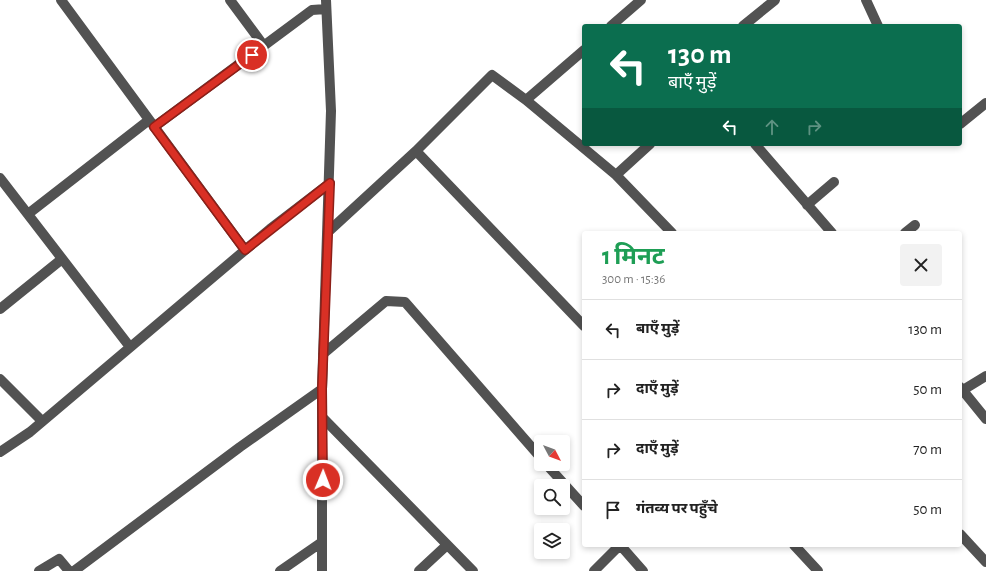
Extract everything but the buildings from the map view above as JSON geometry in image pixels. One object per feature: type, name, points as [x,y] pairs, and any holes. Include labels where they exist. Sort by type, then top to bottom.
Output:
[{"type":"street","points":[[61,0],[245,250]]},
{"type":"street","points":[[230,0],[264,46]]},
{"type":"street","points":[[613,24],[641,0]]},
{"type":"street","points":[[745,24],[775,0]]},
{"type":"street","points":[[866,0],[877,24]]},
{"type":"street","points":[[28,214],[152,124],[264,46],[312,10],[326,4],[331,111],[329,231],[322,389],[322,571]]},
{"type":"street","points":[[526,100],[582,52]]},
{"type":"street","points":[[329,231],[416,151],[492,75],[526,100],[616,175],[670,231]]},
{"type":"street","points":[[962,122],[986,103]]},
{"type":"street","points":[[616,175],[648,146]]},
{"type":"street","points":[[759,146],[830,231]]},
{"type":"street","points":[[416,151],[582,324]]},
{"type":"street","points":[[0,178],[130,347]]},
{"type":"street","points":[[808,205],[834,182]]},
{"type":"street","points":[[0,452],[42,421],[245,250],[330,183]]},
{"type":"street","points":[[908,231],[915,225]]},
{"type":"street","points":[[0,309],[62,259]]},
{"type":"street","points":[[323,354],[386,301],[405,302],[534,450]]},
{"type":"street","points":[[962,388],[986,376]]},
{"type":"street","points":[[0,379],[42,421]]},
{"type":"street","points":[[74,571],[240,447],[322,389]]},
{"type":"street","points":[[962,390],[986,419]]},
{"type":"street","points":[[323,418],[473,571]]},
{"type":"street","points":[[552,471],[582,504]]},
{"type":"street","points":[[962,536],[986,562]]},
{"type":"street","points":[[280,571],[322,542]]},
{"type":"street","points":[[419,571],[447,545]]},
{"type":"street","points":[[594,571],[619,547]]},
{"type":"street","points":[[623,547],[643,571]]},
{"type":"street","points":[[796,547],[818,571]]},
{"type":"street","points":[[39,571],[59,559],[69,571]]},
{"type":"route","points":[[252,55],[154,127],[245,250],[330,183],[322,389],[323,480]]}]
